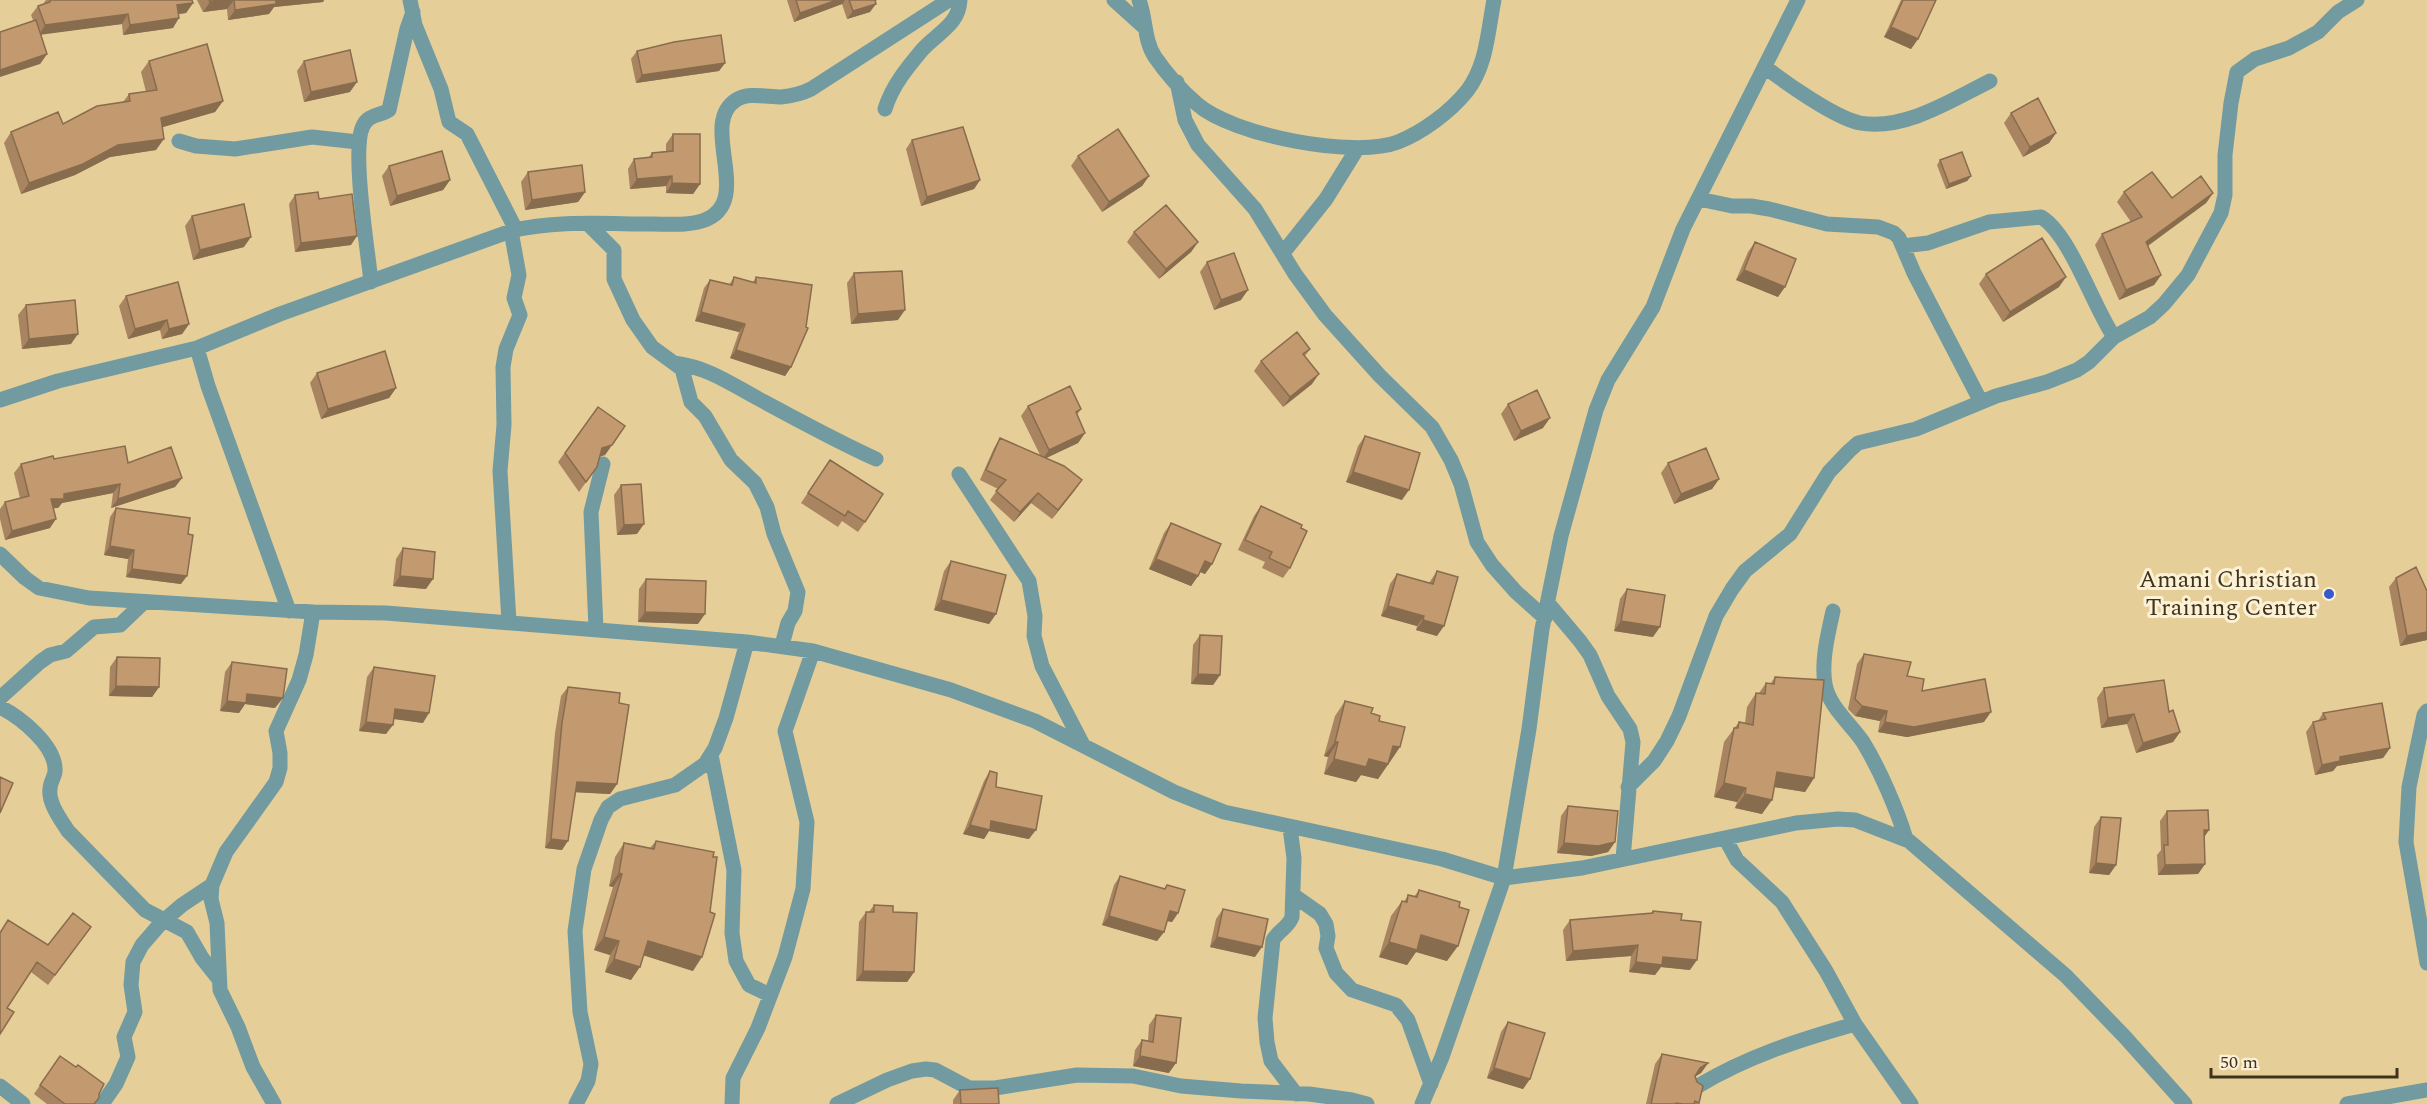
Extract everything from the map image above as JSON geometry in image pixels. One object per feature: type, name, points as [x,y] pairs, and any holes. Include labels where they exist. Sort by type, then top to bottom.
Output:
[{"type":"street","points":[[0,400],[58,381],[197,348],[280,314],[514,230],[549,225],[669,224],[702,221],[717,212],[725,198],[728,183],[722,126],[729,107],[735,101],[743,97],[799,95],[812,89],[949,0]]},
{"type":"street","points":[[885,109],[897,82],[925,48],[954,21],[960,0]]},
{"type":"street","points":[[1114,0],[1146,29]]},
{"type":"street","points":[[1139,0],[1153,54],[1198,105],[1228,123],[1312,145],[1357,149],[1398,142],[1443,115],[1468,90],[1482,63],[1494,0]]},
{"type":"street","points":[[1422,1104],[1504,878],[1546,611],[1561,536],[1596,410],[1608,380],[1653,307],[1683,229],[1798,0]]},
{"type":"street","points":[[1628,787],[1654,761],[1667,741],[1679,716],[1716,616],[1731,589],[1745,571],[1790,534],[1829,472],[1858,443],[1916,429],[1981,402],[2077,370],[2090,362],[2114,337],[2150,317],[2188,275],[2221,213],[2225,195],[2225,155],[2237,72],[2255,59],[2289,48],[2318,32],[2337,12],[2357,0]]},
{"type":"street","points":[[371,282],[362,205],[358,142],[363,124],[368,118],[389,110],[412,6]]},
{"type":"street","points":[[412,6],[415,25],[441,89],[449,122],[467,134],[514,230],[519,275],[514,298],[520,315],[506,349],[503,367],[504,425],[500,471],[509,622]]},
{"type":"street","points":[[1765,67],[1809,98],[1859,123],[1885,124],[1905,119],[1933,109],[1990,81]]},
{"type":"street","points":[[1177,82],[1185,120],[1198,145],[1256,209],[1325,315],[1380,376],[1432,427],[1451,460],[1461,484],[1477,542],[1492,565],[1516,592],[1546,611],[1580,641],[1600,675],[1608,696],[1630,729],[1633,742],[1623,859]]},
{"type":"street","points":[[179,141],[196,146],[235,149],[312,137],[358,142]]},
{"type":"street","points":[[1283,253],[1326,199],[1357,149]]},
{"type":"street","points":[[1699,198],[1722,204],[1769,209],[1827,224],[1878,227],[1894,233],[1904,246],[1914,273],[1981,402]]},
{"type":"street","points":[[1904,246],[1928,243],[1989,222],[2041,217],[2056,230],[2102,319],[2114,337]]},
{"type":"street","points":[[588,224],[614,250],[614,279],[633,320],[652,347],[682,369],[691,402],[705,416],[731,460],[755,483],[772,519],[774,534],[798,592],[795,611],[788,623],[782,645]]},
{"type":"street","points":[[197,348],[208,386],[289,611]]},
{"type":"street","points":[[674,363],[697,366],[706,370],[828,438],[876,459]]},
{"type":"street","points":[[596,629],[591,512],[603,464]]},
{"type":"street","points":[[959,474],[1029,581],[1035,616],[1034,636],[1042,666],[1083,745]]},
{"type":"street","points":[[0,554],[39,588],[89,598],[289,611],[386,613],[509,622],[782,645],[813,651],[951,690],[1035,722],[1173,792],[1224,812],[1442,859],[1504,878],[1582,868],[1796,823],[1838,819],[1855,820],[1906,839],[2066,976],[2184,1104]]},
{"type":"street","points":[[0,698],[50,655],[66,651],[94,627],[120,625],[144,602]]},
{"type":"street","points":[[1833,611],[1827,637],[1825,687],[1836,707],[1863,742],[1901,823],[1906,839]]},
{"type":"street","points":[[274,1104],[253,1067],[238,1027],[220,990],[217,923],[211,899],[212,885],[226,852],[276,782],[280,768],[280,753],[276,731],[299,680],[306,655],[313,612]]},
{"type":"street","points":[[576,1104],[588,1081],[591,1065],[580,1012],[575,931],[584,869],[601,820],[608,807],[620,799],[675,785],[705,764],[726,718],[747,642]]},
{"type":"street","points":[[732,1104],[733,1078],[758,1028],[785,957],[803,889],[807,822],[785,731],[813,651]]},
{"type":"street","points":[[0,707],[26,722],[53,760],[55,771],[49,792],[59,817],[68,831],[145,910],[187,932],[202,958],[218,978]]},
{"type":"street","points":[[2427,711],[2424,715],[2409,787],[2406,842],[2427,963]]},
{"type":"street","points":[[711,755],[734,870],[732,933],[736,961],[749,985],[770,996]]},
{"type":"street","points":[[1290,828],[1294,858],[1292,917],[1289,925],[1278,932],[1273,940],[1265,1018],[1270,1061],[1296,1094]]},
{"type":"street","points":[[1725,838],[1737,860],[1782,902],[1826,971],[1855,1024],[1911,1104]]},
{"type":"street","points":[[102,1104],[116,1084],[128,1057],[124,1037],[135,1012],[131,995],[133,962],[142,945],[165,920],[182,905],[212,885]]},
{"type":"street","points":[[1293,895],[1320,914],[1326,924],[1328,936],[1326,948],[1336,973],[1352,990],[1396,1005],[1402,1011],[1408,1020],[1431,1084]]},
{"type":"street","points":[[1698,1086],[1783,1045],[1855,1024]]},
{"type":"street","points":[[837,1104],[887,1080],[912,1071],[926,1069],[935,1070],[969,1088],[994,1088],[1077,1075],[1132,1076],[1181,1086],[1241,1092],[1296,1094],[1352,1100],[1367,1104]]},
{"type":"street","points":[[0,1086],[23,1104]]},
{"type":"street","points":[[2347,1104],[2427,1090]]},
{"type":"building","points":[[50,0],[192,0],[193,3],[177,5],[179,18],[130,25],[128,14],[45,25],[38,6]]},
{"type":"building","points":[[234,0],[276,0],[276,4],[235,10]]},
{"type":"building","points":[[796,0],[837,0],[800,13]]},
{"type":"building","points":[[849,0],[875,0],[876,4],[853,11]]},
{"type":"building","points":[[1903,0],[1936,0],[1918,39],[1891,27]]},
{"type":"building","points":[[36,20],[47,54],[0,70],[0,32]]},
{"type":"building","points":[[721,35],[725,63],[642,75],[637,51],[674,42]]},
{"type":"building","points":[[207,44],[223,101],[161,118],[164,139],[118,145],[83,164],[29,183],[11,132],[58,112],[63,124],[97,106],[130,101],[129,94],[157,90],[149,61]]},
{"type":"building","points":[[350,50],[357,82],[311,92],[304,61]]},
{"type":"building","points":[[2038,98],[2056,133],[2030,147],[2011,113]]},
{"type":"building","points":[[963,127],[980,180],[927,197],[912,140]]},
{"type":"building","points":[[1118,129],[1149,176],[1109,202],[1078,156]]},
{"type":"building","points":[[673,134],[700,134],[700,184],[672,183],[672,176],[637,179],[634,159],[652,157],[652,153],[673,151]]},
{"type":"building","points":[[442,151],[450,180],[397,196],[389,166]]},
{"type":"building","points":[[1962,152],[1971,176],[1949,184],[1940,160]]},
{"type":"building","points":[[582,165],[585,192],[532,200],[528,172]]},
{"type":"building","points":[[2152,172],[2172,198],[2201,176],[2213,193],[2146,242],[2161,275],[2126,290],[2102,234],[2142,217],[2124,192]]},
{"type":"building","points":[[318,192],[319,199],[352,194],[357,236],[301,243],[295,195]]},
{"type":"building","points":[[244,204],[251,237],[200,250],[192,216]]},
{"type":"building","points":[[1166,205],[1198,242],[1166,269],[1134,232]]},
{"type":"building","points":[[2042,238],[2066,277],[2010,312],[1986,274]]},
{"type":"building","points":[[1755,242],[1796,259],[1785,287],[1744,270]]},
{"type":"building","points":[[1234,253],[1248,290],[1221,300],[1207,262]]},
{"type":"building","points":[[902,271],[905,310],[858,314],[854,273]]},
{"type":"building","points":[[734,277],[756,283],[756,277],[812,285],[806,327],[808,328],[791,367],[736,350],[745,324],[701,312],[710,280],[732,285]]},
{"type":"building","points":[[178,282],[189,324],[169,329],[167,320],[135,329],[126,296]]},
{"type":"building","points":[[75,300],[78,334],[29,339],[26,305]]},
{"type":"building","points":[[1297,332],[1310,349],[1303,354],[1319,374],[1290,397],[1261,361]]},
{"type":"building","points":[[385,351],[396,388],[328,409],[317,373]]},
{"type":"building","points":[[1070,386],[1081,409],[1076,412],[1085,433],[1049,450],[1028,406]]},
{"type":"building","points":[[1537,390],[1550,418],[1521,431],[1508,404]]},
{"type":"building","points":[[598,407],[625,426],[612,445],[602,448],[597,467],[586,482],[565,453]]},
{"type":"building","points":[[1365,436],[1420,453],[1409,490],[1353,472]]},
{"type":"building","points":[[1000,438],[1064,466],[1082,480],[1058,510],[1038,493],[1020,512],[996,491],[1006,480],[986,470]]},
{"type":"building","points":[[125,446],[128,463],[171,447],[182,478],[118,499],[120,484],[64,494],[64,499],[51,499],[56,519],[12,531],[5,502],[29,496],[21,464],[53,456],[54,459]]},
{"type":"building","points":[[1706,448],[1719,479],[1681,494],[1668,463]]},
{"type":"building","points":[[830,460],[883,494],[865,522],[848,511],[845,516],[808,493]]},
{"type":"building","points":[[641,484],[644,524],[624,525],[621,485]]},
{"type":"building","points":[[1261,506],[1302,525],[1301,528],[1307,531],[1290,568],[1269,558],[1272,552],[1245,540]]},
{"type":"building","points":[[116,508],[190,518],[188,534],[193,535],[187,576],[132,569],[134,550],[110,546]]},
{"type":"building","points":[[1171,523],[1221,544],[1212,564],[1205,561],[1198,576],[1156,559]]},
{"type":"building","points":[[403,548],[435,552],[433,579],[400,576]]},
{"type":"building","points":[[951,561],[1006,575],[996,614],[941,600]]},
{"type":"building","points":[[2416,567],[2427,591],[2427,632],[2407,636],[2396,578]]},
{"type":"building","points":[[1437,571],[1458,577],[1444,626],[1423,620],[1424,616],[1388,606],[1397,574],[1433,584]]},
{"type":"building","points":[[646,579],[706,581],[705,614],[645,612]]},
{"type":"building","points":[[1627,589],[1665,595],[1660,627],[1621,621]]},
{"type":"building","points":[[1200,635],[1222,636],[1220,675],[1198,674]]},
{"type":"building","points":[[1864,654],[1911,662],[1907,676],[1924,679],[1922,691],[1985,679],[1991,712],[1914,727],[1885,722],[1887,711],[1862,706],[1855,699]]},
{"type":"building","points":[[117,657],[160,658],[159,687],[116,686]]},
{"type":"building","points":[[232,662],[287,669],[283,698],[247,694],[246,703],[227,701]]},
{"type":"building","points":[[374,667],[435,676],[429,713],[395,709],[393,725],[366,722]]},
{"type":"building","points":[[1775,677],[1824,680],[1814,778],[1777,772],[1772,800],[1745,794],[1746,788],[1724,783],[1734,728],[1738,728],[1739,722],[1753,725],[1756,693],[1765,694],[1766,683],[1774,684]]},
{"type":"building","points":[[2164,680],[2169,712],[2173,710],[2180,732],[2143,743],[2134,714],[2108,718],[2104,688]]},
{"type":"building","points":[[568,687],[620,693],[619,703],[629,705],[617,784],[577,782],[568,841],[551,839],[562,723]]},
{"type":"building","points":[[1345,701],[1373,708],[1371,713],[1380,716],[1379,721],[1405,727],[1400,747],[1393,746],[1388,764],[1369,759],[1366,767],[1334,759],[1338,742],[1335,742]]},
{"type":"building","points":[[2382,703],[2390,748],[2340,757],[2340,761],[2322,765],[2313,722],[2326,719],[2323,713]]},
{"type":"building","points":[[990,771],[997,773],[996,787],[1042,796],[1036,830],[991,821],[990,830],[970,825]]},
{"type":"building","points":[[0,777],[13,783],[0,813]]},
{"type":"building","points":[[1568,806],[1618,811],[1615,842],[1598,846],[1564,843]]},
{"type":"building","points":[[2208,810],[2209,830],[2204,830],[2205,864],[2165,865],[2164,845],[2168,845],[2167,811]]},
{"type":"building","points":[[2101,817],[2121,818],[2116,865],[2096,863]]},
{"type":"building","points":[[656,841],[714,852],[713,857],[717,857],[710,912],[715,914],[702,957],[648,941],[640,967],[614,959],[619,941],[604,937],[622,874],[619,873],[624,843],[654,849]]},
{"type":"building","points":[[1120,876],[1165,889],[1167,885],[1185,890],[1178,913],[1170,911],[1164,932],[1109,916]]},
{"type":"building","points":[[1419,890],[1460,902],[1459,907],[1469,910],[1458,946],[1421,935],[1417,950],[1389,942],[1402,901],[1407,902],[1408,895],[1417,897]]},
{"type":"building","points":[[874,905],[893,906],[893,912],[917,913],[914,972],[863,971],[866,912],[874,912]]},
{"type":"building","points":[[1223,909],[1268,919],[1262,947],[1217,937]]},
{"type":"building","points":[[1653,911],[1682,914],[1681,920],[1701,922],[1697,960],[1663,957],[1662,965],[1636,962],[1638,945],[1573,951],[1570,920],[1653,913]]},
{"type":"building","points":[[73,913],[91,927],[55,975],[37,962],[7,1008],[14,1012],[0,1034],[0,933],[8,920],[48,945]]},
{"type":"building","points":[[1156,1015],[1181,1018],[1176,1063],[1140,1056],[1142,1040],[1153,1042]]},
{"type":"building","points":[[1508,1022],[1545,1033],[1530,1079],[1494,1068]]},
{"type":"building","points":[[1662,1054],[1708,1063],[1700,1068],[1695,1076],[1697,1082],[1703,1086],[1699,1103],[1695,1101],[1694,1104],[1651,1104]]},
{"type":"building","points":[[60,1056],[76,1067],[78,1065],[104,1084],[94,1104],[65,1104],[40,1085]]},
{"type":"building","points":[[998,1088],[999,1104],[961,1104],[960,1090]]},
{"type":"place","name":"Amani Christian Training Center","points":[[2329,594]]}]
